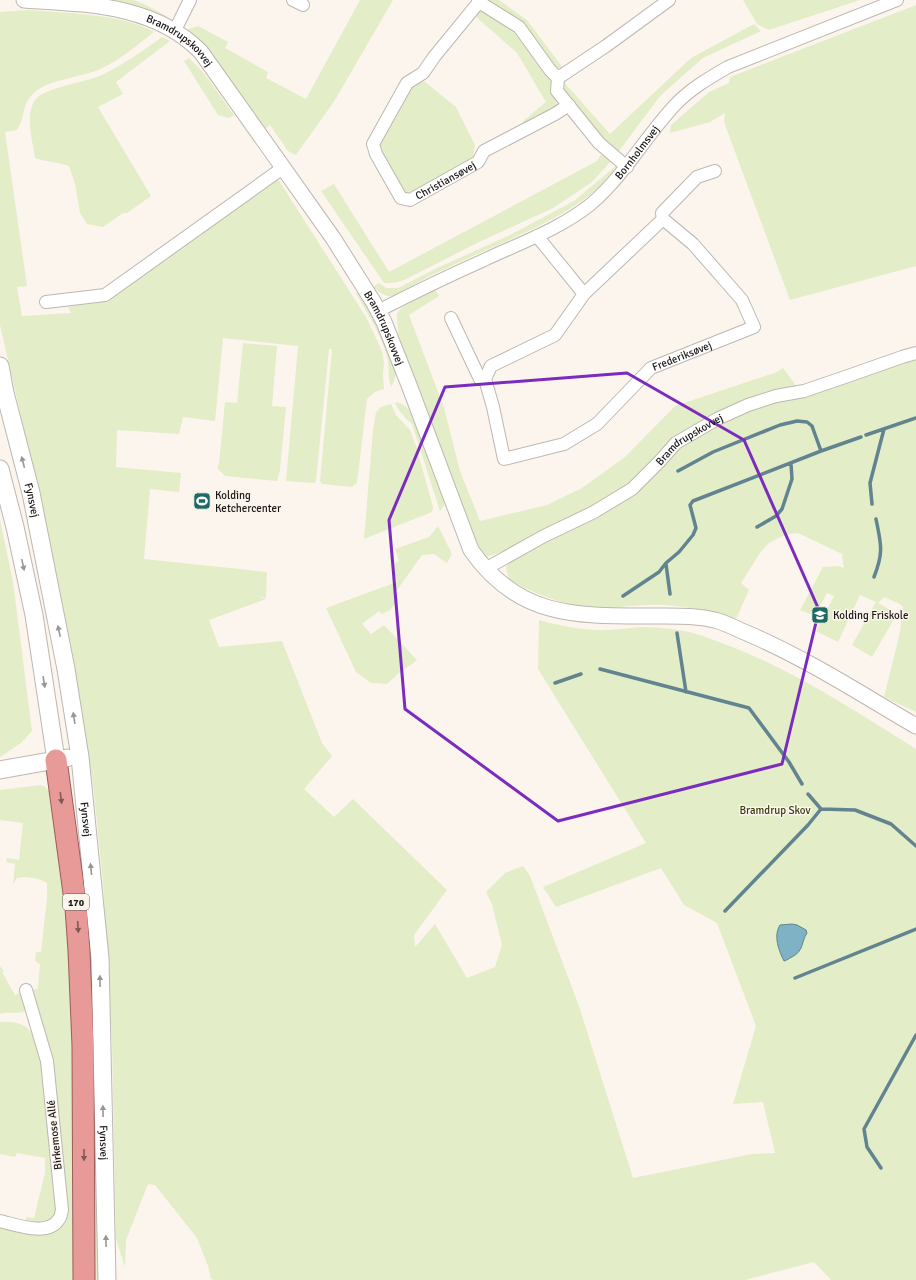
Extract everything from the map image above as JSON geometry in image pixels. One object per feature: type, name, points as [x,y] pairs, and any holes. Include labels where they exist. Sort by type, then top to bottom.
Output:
[{"type":"highway","name":"Fynsvej","points":[[56,760],[76,908],[79,951],[83,1046],[84,1280]]},
{"type":"main road","name":"Fynsvej","points":[[0,366],[5,393],[35,516],[66,669],[80,757],[100,958],[107,1280]]},
{"type":"main road","name":"Fynsvej","points":[[0,469],[15,527],[34,615],[56,760]]},
{"type":"main road","points":[[0,770],[80,757]]},
{"type":"street","name":"Bramdrupskovvej","points":[[24,0],[90,5],[143,16],[175,30],[191,41],[201,52],[333,238],[378,311],[407,378],[471,550],[485,569],[510,590],[526,600],[544,607],[573,614],[604,616],[694,617],[718,621],[768,642],[814,666],[916,726]]},
{"type":"street","points":[[175,30],[190,0]]},
{"type":"street","points":[[627,167],[599,143],[557,91],[558,78],[606,46],[669,0]]},
{"type":"street","name":"Bornholmsvej","points":[[378,311],[466,267],[537,236],[570,219],[590,205],[609,188],[627,167],[675,105],[693,89],[728,66],[897,0]]},
{"type":"street","name":"Christiansøvej","points":[[558,78],[550,70],[519,27],[478,1],[423,73],[407,83],[373,144],[376,154],[401,198],[410,200],[478,162],[484,151],[555,114],[569,105]]},
{"type":"street","points":[[46,302],[105,295],[284,168]]},
{"type":"street","points":[[485,379],[491,366],[555,335],[584,294],[663,219],[662,213],[697,177],[715,171]]},
{"type":"street","name":"Frederiksøvej","points":[[452,318],[480,379],[485,379],[494,407],[504,459],[564,444],[597,424],[651,368],[754,326],[742,300],[693,244],[663,219]]},
{"type":"street","points":[[537,236],[584,294]]},
{"type":"street","name":"Bramdrupskovvej","points":[[485,569],[544,536],[594,512],[632,489],[676,443],[718,419],[748,405],[769,398],[804,391],[916,353]]},
{"type":"street","name":"Birkemose Allé","points":[[0,1221],[42,1230],[56,1223],[62,1210],[47,1062],[26,990]]},
{"type":"highlighted area","points":[[627,373],[744,440],[819,610],[782,764],[558,821],[405,709],[389,520],[445,387]]},
{"type":"green space","points":[[94,0],[134,0],[170,18]]},
{"type":"green space","points":[[360,0],[393,0],[335,100],[296,155],[288,151],[270,125],[265,129],[221,66],[203,44],[186,30],[198,26],[228,42],[225,48],[268,72],[266,78],[306,99]]},
{"type":"green space","points":[[484,0],[499,0],[527,20],[563,68],[556,68]]},
{"type":"green space","points":[[743,0],[860,0],[769,30],[757,24]]},
{"type":"green space","points":[[916,5],[916,266],[790,300],[724,122],[725,113],[710,122],[670,133],[671,125],[709,92],[729,83],[730,77]]},
{"type":"green space","name":"Bramdrup Skov","points":[[29,10],[94,15],[127,21],[154,32],[127,53],[106,66],[98,70],[48,84],[35,92],[28,101],[17,130],[5,132],[27,286],[17,287],[22,316],[71,313],[68,307],[109,299],[276,176],[366,317],[382,351],[384,362],[384,389],[375,392],[367,399],[357,483],[352,487],[322,484],[320,481],[332,349],[329,349],[316,481],[314,483],[286,481],[298,346],[223,338],[215,421],[183,417],[179,434],[117,430],[116,467],[181,473],[179,492],[150,489],[144,559],[267,572],[266,598],[256,596],[266,599],[209,620],[219,647],[282,641],[322,743],[332,756],[304,789],[334,817],[353,799],[447,890],[414,935],[415,947],[435,924],[467,978],[495,967],[502,945],[492,904],[486,892],[505,873],[523,866],[530,876],[579,1006],[633,1178],[752,1154],[775,1153],[763,1102],[733,1104],[756,1026],[717,923],[684,905],[661,868],[556,907],[543,887],[646,843],[538,669],[539,620],[562,626],[586,629],[607,630],[655,627],[684,631],[703,636],[752,655],[801,679],[916,749],[916,1280],[831,1280],[814,1262],[745,1280],[214,1280],[211,1279],[208,1266],[197,1238],[155,1185],[148,1184],[126,1240],[125,1267],[116,1239],[112,1041],[103,882],[93,784],[51,547],[0,325],[0,12]]},
{"type":"green space","points":[[480,10],[513,31],[552,82],[551,92],[557,104],[557,108],[526,123],[522,122],[546,102],[517,53],[474,15]]},
{"type":"green space","points":[[754,24],[761,31],[703,58],[660,96],[619,151],[600,137],[563,90],[562,80],[610,134],[691,58]]},
{"type":"green space","points":[[162,37],[170,41],[116,82],[123,94],[98,107],[151,196],[127,213],[123,213],[103,227],[87,224],[80,213],[75,184],[69,166],[35,158],[30,128],[30,112],[32,105],[36,99],[48,91],[95,78],[110,71]]},
{"type":"green space","points":[[189,58],[203,72],[234,115],[229,118],[218,115],[184,61]]},
{"type":"green space","points":[[425,82],[456,107],[475,145],[473,157],[412,193],[404,194],[380,152],[379,146],[409,90],[417,83]]},
{"type":"green space","points":[[602,153],[612,160],[592,182],[553,208],[479,242],[404,280],[393,283],[384,283],[321,191],[334,184],[389,272],[597,161]]},
{"type":"green space","points":[[617,165],[618,168],[594,192],[567,210],[538,226],[430,276],[396,295],[384,295],[373,287],[379,283],[386,288],[398,288],[437,268],[508,236],[574,201]]},
{"type":"green space","points":[[434,288],[439,296],[409,315],[444,408],[460,471],[480,521],[547,505],[582,488],[625,457],[675,406],[777,372],[783,368],[797,387],[695,425],[631,483],[599,506],[560,523],[504,551],[486,557],[479,551],[398,334],[397,314],[400,309]]},
{"type":"green space","points":[[359,292],[382,336],[396,374],[391,387],[388,360],[384,348],[356,293]]},
{"type":"green space","points":[[243,343],[277,346],[272,406],[286,407],[280,470],[277,481],[225,476],[217,468],[219,464],[225,402],[237,403]]},
{"type":"green space","points":[[916,358],[916,712],[884,697],[900,632],[903,607],[900,604],[884,597],[878,603],[897,614],[872,657],[852,645],[876,602],[860,595],[838,642],[816,631],[834,596],[827,593],[815,616],[800,610],[823,567],[839,566],[844,568],[842,554],[798,533],[780,537],[769,543],[760,553],[741,583],[749,590],[736,619],[699,609],[681,606],[647,605],[601,608],[576,605],[565,603],[531,591],[509,580],[506,568],[511,558],[638,488],[688,441],[750,411]]},
{"type":"green space","points":[[395,402],[406,407],[413,416],[445,499],[444,506],[440,511],[412,424],[402,414]]},
{"type":"green space","points":[[391,404],[396,415],[410,430],[433,507],[432,512],[364,539],[373,430],[376,412],[381,407]]},
{"type":"green space","points":[[0,520],[13,582],[32,731],[21,743],[0,757]]},
{"type":"green space","points":[[438,526],[452,554],[447,563],[434,554],[422,555],[395,593],[398,600],[390,610],[382,614],[379,611],[362,624],[371,634],[384,625],[417,660],[400,672],[387,684],[371,683],[356,672],[326,608],[397,582],[391,565],[399,561],[395,549],[429,537]]},
{"type":"green space","points":[[41,785],[53,794],[63,860],[72,985],[78,1280],[0,1280],[0,1226],[22,1232],[46,1234],[59,1228],[67,1217],[56,1103],[32,990],[38,989],[40,964],[35,961],[36,952],[41,952],[47,898],[47,883],[28,877],[21,877],[17,878],[13,885],[15,864],[6,862],[7,858],[19,860],[23,823],[0,820],[0,790]]},
{"type":"green space","points":[[70,790],[93,949],[100,1280],[93,1280]]},
{"type":"green space","points":[[0,966],[4,971],[2,972],[15,995],[21,992],[26,1007],[25,1011],[19,1013],[0,1014]]},
{"type":"green space","points":[[0,1022],[17,1023],[28,1029],[36,1040],[41,1056],[58,1208],[56,1214],[50,1221],[42,1224],[26,1222],[26,1217],[34,1218],[45,1173],[45,1158],[17,1153],[15,1157],[0,1154]]},
{"type":"water","points":[[792,924],[806,930],[807,933],[799,952],[784,961],[777,939],[778,929],[780,925]]},
{"type":"waterway","points":[[866,435],[916,418]]},
{"type":"waterway","points":[[678,471],[713,452],[780,425],[797,421],[807,422],[812,426],[821,451]]},
{"type":"waterway","points":[[872,504],[870,483],[884,429]]},
{"type":"waterway","points":[[623,596],[659,572],[693,535],[696,528],[690,505],[693,501],[861,437]]},
{"type":"waterway","points":[[757,527],[776,516],[782,509],[792,479],[791,464]]},
{"type":"waterway","points":[[874,577],[881,548],[876,519]]},
{"type":"waterway","points":[[666,564],[670,594]]},
{"type":"waterway","points":[[677,633],[686,692]]},
{"type":"waterway","points":[[600,669],[749,708],[789,762],[802,784]]},
{"type":"waterway","points":[[555,683],[581,674]]},
{"type":"waterway","points":[[808,794],[821,809]]},
{"type":"waterway","points":[[725,911],[808,825],[821,809],[855,810],[891,824],[916,846]]},
{"type":"waterway","points":[[795,978],[916,929]]},
{"type":"waterway","points":[[881,1168],[867,1147],[864,1129],[916,1035]]},
{"type":"place","name":"Kolding Ketchercenter","points":[[202,501]]},
{"type":"place","name":"Kolding Friskole","points":[[820,615]]}]
